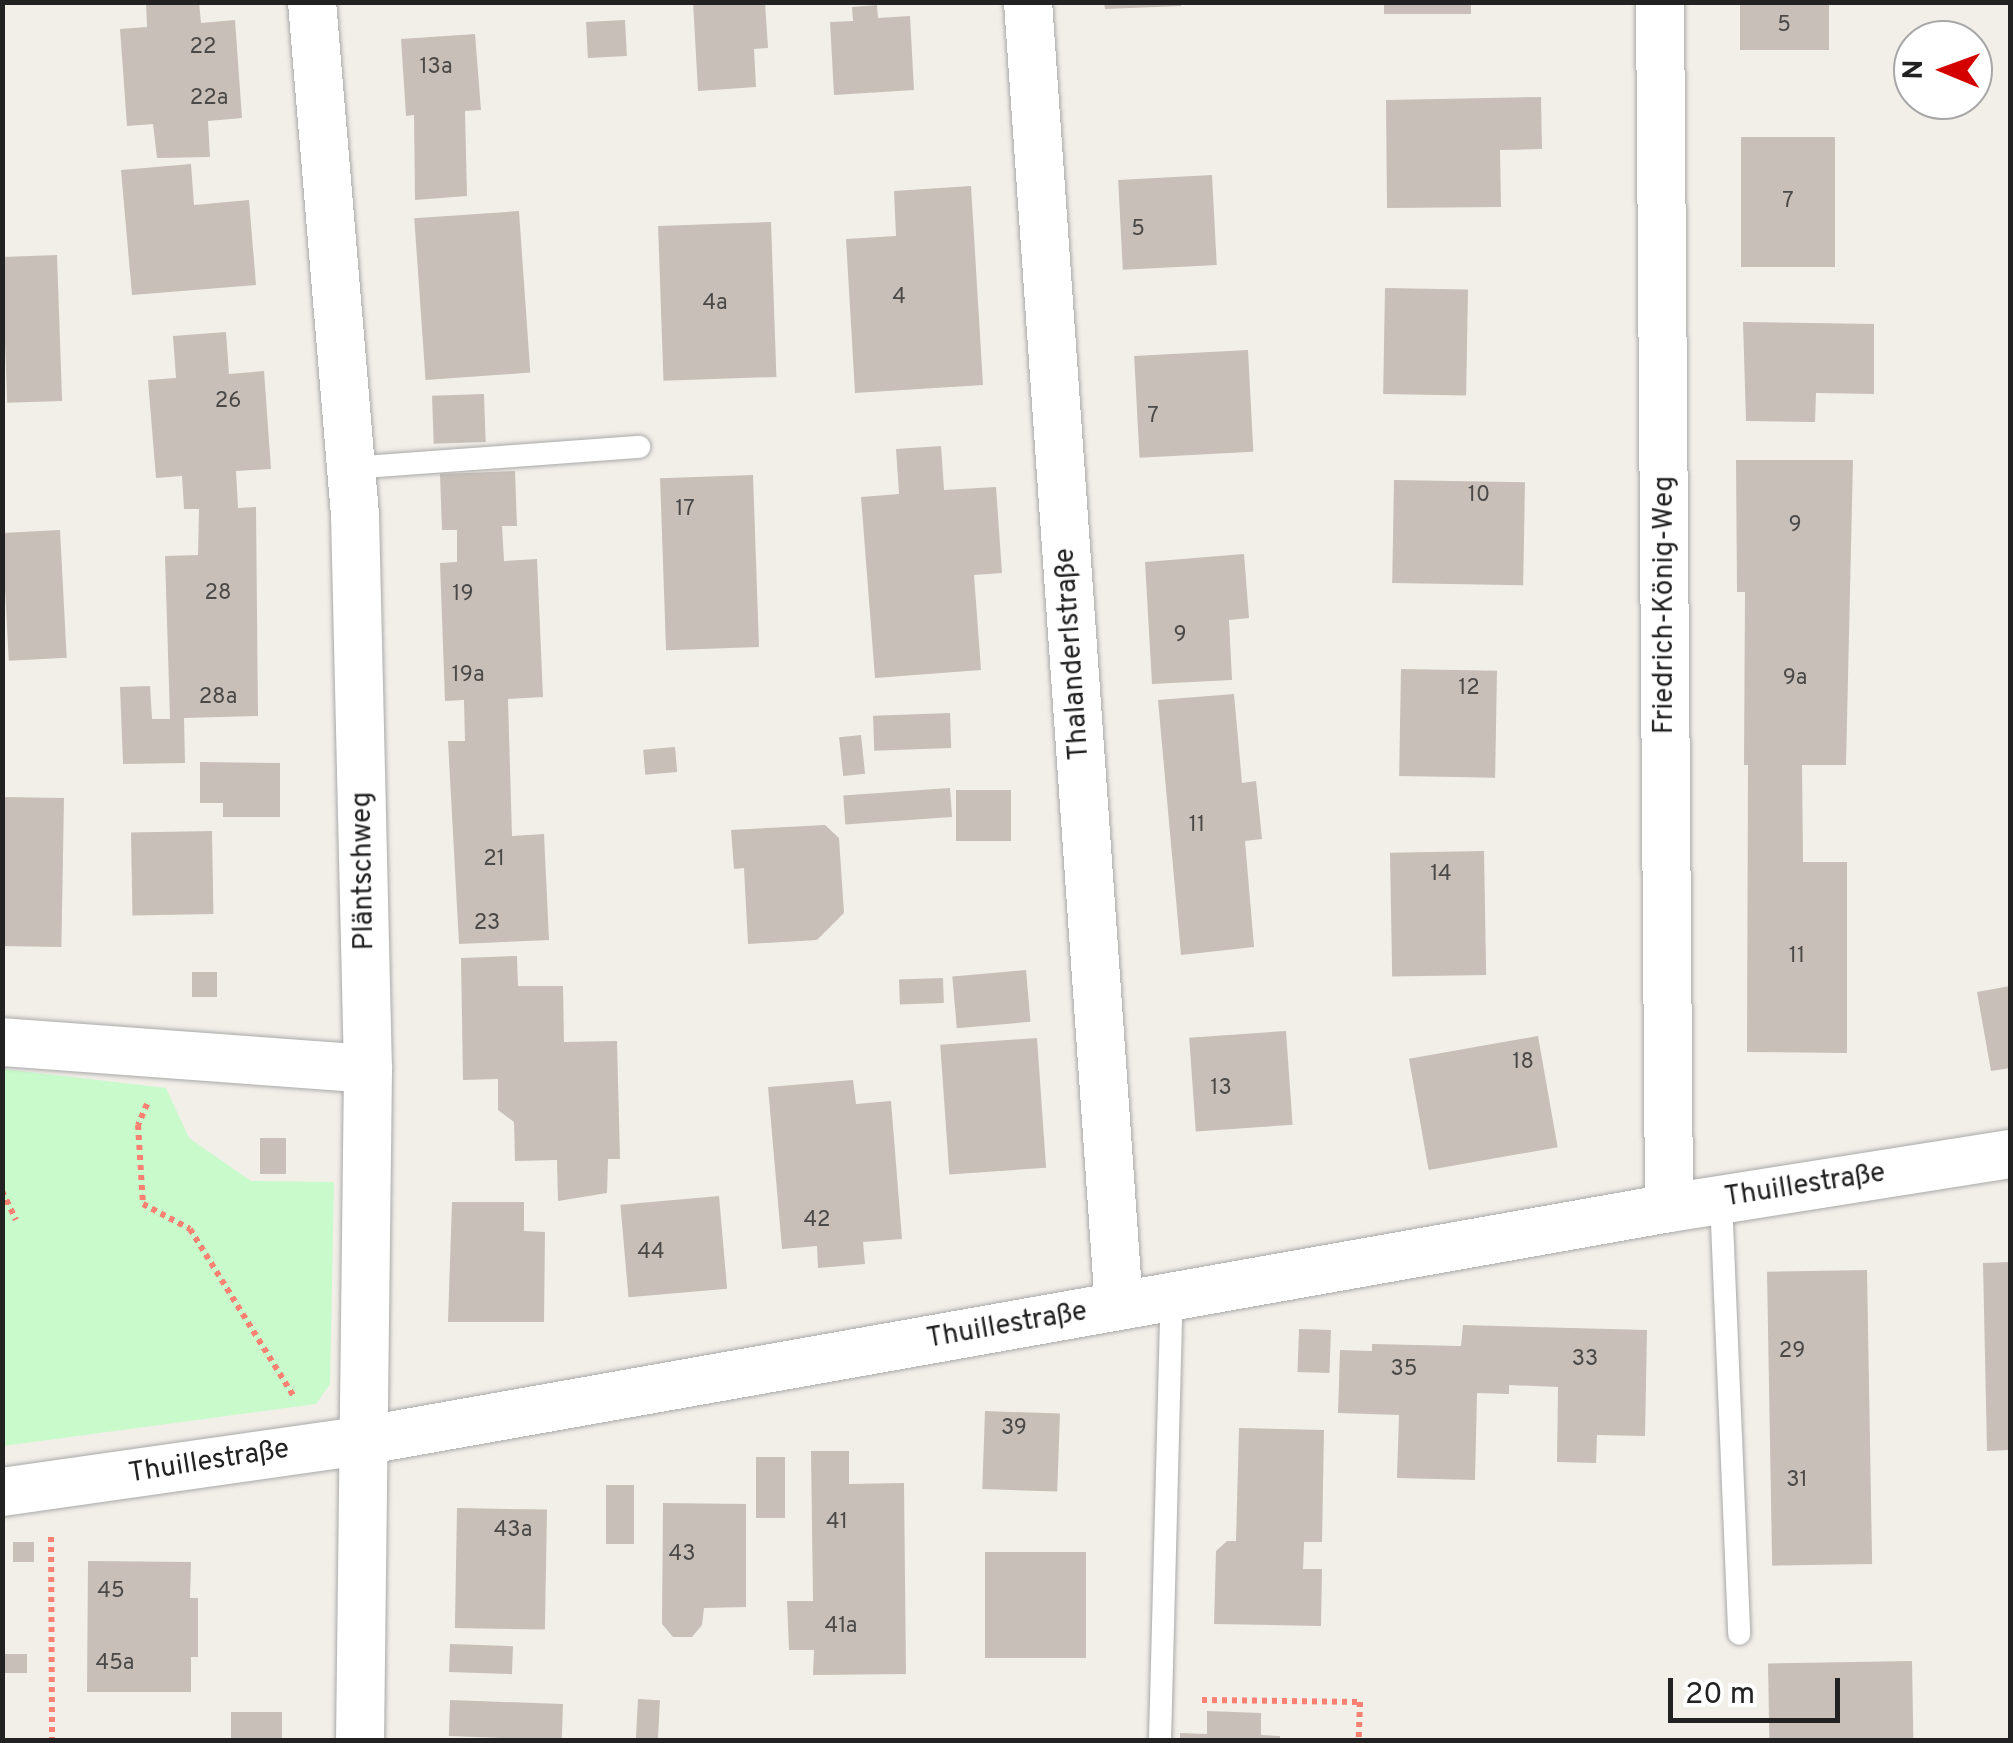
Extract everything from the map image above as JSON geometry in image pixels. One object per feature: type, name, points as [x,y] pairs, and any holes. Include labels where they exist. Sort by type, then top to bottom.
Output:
[{"type":"street","name":"Pläntschweg","points":[[312,2],[351,468],[368,1069],[367,1440],[360,1740]]},
{"type":"street","name":"Thalanderlstraße","points":[[1028,2],[1119,1306]]},
{"type":"street","name":"Friedrich-König-Weg","points":[[1660,2],[1669,1208]]},
{"type":"street","points":[[2,1042],[368,1069]]},
{"type":"street","name":"Thuillestraße","points":[[2,1492],[367,1440],[1669,1208],[2010,1154]]},
{"type":"lane","points":[[351,468],[639,447]]},
{"type":"lane","points":[[1720,1200],[1739,1634]]},
{"type":"lane","points":[[1160,1740],[1172,1296]]},
{"type":"path","points":[[171,1052],[138,1125],[143,1204],[190,1230],[292,1390],[309,1446]]},
{"type":"path","points":[[2,1191],[16,1220]]},
{"type":"path","points":[[50,1488],[52,1740]]},
{"type":"path","points":[[1161,1700],[1360,1702],[1359,1740]]},
{"type":"green space","points":[[3,1069],[166,1088],[189,1138],[251,1181],[334,1182],[330,1384],[316,1404],[3,1446]]},
{"type":"building","points":[[146,2],[199,2],[201,23],[235,20],[242,118],[208,121],[210,157],[157,158],[153,124],[127,126],[120,29],[147,27]]},
{"type":"building","points":[[693,2],[765,2],[768,48],[754,49],[756,87],[698,91]]},
{"type":"building","points":[[1104,2],[1181,2],[1181,6],[1105,9]]},
{"type":"building","points":[[1384,2],[1471,2],[1471,14],[1384,14]]},
{"type":"building","points":[[1740,2],[1829,2],[1829,50],[1740,50]]},
{"type":"building","points":[[877,5],[878,18],[910,16],[914,90],[834,95],[830,22],[853,21],[852,7]]},
{"type":"building","points":[[625,20],[627,56],[588,58],[586,22]]},
{"type":"building","points":[[475,34],[481,110],[465,111],[467,196],[415,200],[414,115],[406,116],[401,39]]},
{"type":"building","points":[[1541,97],[1542,149],[1500,150],[1501,207],[1387,208],[1386,100]]},
{"type":"building","points":[[1741,137],[1835,137],[1835,267],[1741,267]]},
{"type":"building","points":[[191,164],[194,205],[249,200],[256,285],[132,295],[121,170]]},
{"type":"building","points":[[1212,175],[1217,265],[1123,270],[1118,180]]},
{"type":"building","points":[[971,186],[983,385],[855,393],[846,239],[896,236],[894,191]]},
{"type":"building","points":[[519,211],[530,373],[426,380],[414,218]]},
{"type":"building","points":[[771,222],[776,377],[663,381],[658,226]]},
{"type":"building","points":[[57,255],[62,401],[7,403],[2,257]]},
{"type":"building","points":[[1385,288],[1468,289],[1466,395],[1383,394]]},
{"type":"building","points":[[1743,322],[1874,324],[1874,394],[1816,393],[1815,422],[1746,421]]},
{"type":"building","points":[[226,332],[229,374],[264,371],[271,469],[236,471],[238,508],[256,507],[258,716],[184,718],[185,763],[123,764],[120,687],[150,686],[152,719],[170,719],[165,556],[198,555],[199,509],[184,509],[182,476],[156,478],[148,380],[176,378],[173,336]]},
{"type":"building","points":[[1248,350],[1253,452],[1139,458],[1134,356]]},
{"type":"building","points":[[484,394],[486,442],[434,444],[432,396]]},
{"type":"building","points":[[941,446],[944,490],[996,487],[1002,573],[974,575],[981,670],[875,678],[861,497],[899,494],[896,449]]},
{"type":"building","points":[[1736,460],[1853,460],[1846,765],[1802,765],[1803,862],[1847,862],[1847,1053],[1747,1052],[1745,592],[1737,592]]},
{"type":"building","points":[[515,471],[517,526],[502,526],[504,561],[537,559],[543,697],[508,699],[512,836],[544,834],[549,940],[459,944],[448,741],[465,741],[464,700],[445,701],[440,563],[457,562],[457,530],[442,530],[440,474]]},
{"type":"building","points":[[753,475],[759,647],[666,650],[660,478]]},
{"type":"building","points":[[1394,480],[1525,482],[1523,585],[1392,583]]},
{"type":"building","points":[[60,530],[67,658],[9,661],[2,533]]},
{"type":"building","points":[[1244,554],[1249,618],[1229,620],[1232,680],[1152,684],[1145,562]]},
{"type":"building","points":[[1401,669],[1497,671],[1495,778],[1399,776]]},
{"type":"building","points":[[1234,694],[1242,783],[1256,781],[1262,839],[1245,841],[1254,947],[1181,955],[1158,700]]},
{"type":"building","points":[[950,713],[951,748],[874,751],[873,716]]},
{"type":"building","points":[[861,735],[865,774],[843,776],[839,737]]},
{"type":"building","points":[[675,747],[677,772],[645,775],[643,750]]},
{"type":"building","points":[[200,762],[280,763],[280,817],[223,817],[223,803],[200,803]]},
{"type":"building","points":[[950,788],[952,817],[845,824],[843,795]]},
{"type":"building","points":[[956,790],[1011,790],[1011,841],[956,841]]},
{"type":"building","points":[[2,797],[64,798],[61,947],[2,946]]},
{"type":"building","points":[[825,825],[839,838],[844,913],[817,940],[748,944],[744,868],[734,869],[731,830]]},
{"type":"building","points":[[212,831],[213,914],[132,915],[131,832]]},
{"type":"building","points":[[1484,851],[1486,975],[1392,977],[1390,853]]},
{"type":"building","points":[[517,956],[518,986],[563,986],[564,1042],[617,1041],[620,1159],[608,1159],[607,1193],[558,1201],[557,1160],[515,1161],[514,1122],[498,1110],[498,1079],[463,1080],[461,958]]},
{"type":"building","points":[[1026,970],[1031,1022],[957,1028],[952,976]]},
{"type":"building","points":[[192,972],[217,972],[217,997],[192,997]]},
{"type":"building","points":[[943,978],[944,1003],[900,1005],[899,980]]},
{"type":"building","points":[[2010,986],[2010,1068],[1991,1071],[1977,992]]},
{"type":"building","points":[[1286,1031],[1293,1125],[1196,1132],[1189,1038]]},
{"type":"building","points":[[1538,1036],[1558,1147],[1429,1170],[1409,1059]]},
{"type":"building","points":[[1037,1038],[1046,1168],[949,1174],[940,1045]]},
{"type":"building","points":[[853,1080],[856,1104],[891,1101],[902,1239],[863,1242],[865,1264],[818,1268],[817,1246],[782,1249],[768,1087]]},
{"type":"building","points":[[260,1138],[286,1138],[286,1174],[260,1174]]},
{"type":"building","points":[[719,1196],[727,1289],[628,1297],[620,1205]]},
{"type":"building","points":[[452,1202],[524,1202],[524,1231],[545,1232],[544,1322],[448,1322]]},
{"type":"building","points":[[2010,1262],[2010,1450],[1987,1451],[1983,1263]]},
{"type":"building","points":[[1867,1270],[1872,1564],[1772,1566],[1767,1272]]},
{"type":"building","points":[[1463,1325],[1647,1330],[1645,1436],[1597,1435],[1596,1463],[1557,1462],[1558,1387],[1509,1385],[1509,1394],[1477,1393],[1475,1480],[1397,1478],[1399,1415],[1338,1413],[1340,1350],[1372,1351],[1372,1344],[1461,1346]]},
{"type":"building","points":[[1299,1329],[1331,1330],[1329,1373],[1297,1372]]},
{"type":"building","points":[[985,1411],[1060,1414],[1057,1492],[982,1489]]},
{"type":"building","points":[[1239,1428],[1324,1430],[1322,1542],[1304,1542],[1303,1569],[1322,1569],[1321,1626],[1214,1624],[1216,1551],[1227,1541],[1236,1541]]},
{"type":"building","points":[[811,1451],[849,1451],[849,1484],[904,1483],[906,1674],[813,1675],[814,1650],[789,1650],[787,1601],[813,1601]]},
{"type":"building","points":[[756,1457],[785,1457],[785,1518],[756,1518]]},
{"type":"building","points":[[606,1485],[634,1485],[634,1544],[606,1544]]},
{"type":"building","points":[[663,1503],[746,1504],[746,1607],[704,1608],[702,1625],[692,1637],[673,1637],[662,1624]]},
{"type":"building","points":[[457,1508],[547,1510],[545,1630],[455,1628]]},
{"type":"building","points":[[13,1542],[34,1542],[34,1562],[13,1562]]},
{"type":"building","points":[[985,1552],[1086,1552],[1086,1658],[985,1658]]},
{"type":"building","points":[[88,1561],[191,1562],[190,1598],[198,1598],[198,1657],[191,1657],[191,1692],[87,1692]]},
{"type":"building","points":[[450,1644],[513,1646],[512,1674],[449,1672]]},
{"type":"building","points":[[2,1654],[27,1654],[27,1673],[2,1673]]},
{"type":"building","points":[[1912,1661],[1913,1740],[1769,1740],[1768,1664]]},
{"type":"building","points":[[638,1699],[660,1700],[658,1740],[636,1740]]},
{"type":"building","points":[[450,1700],[563,1704],[562,1740],[449,1736]]},
{"type":"building","points":[[1207,1711],[1261,1713],[1261,1735],[1280,1736],[1280,1740],[1180,1740],[1180,1733],[1207,1734]]},
{"type":"building","points":[[231,1712],[282,1712],[282,1740],[231,1740]]}]
